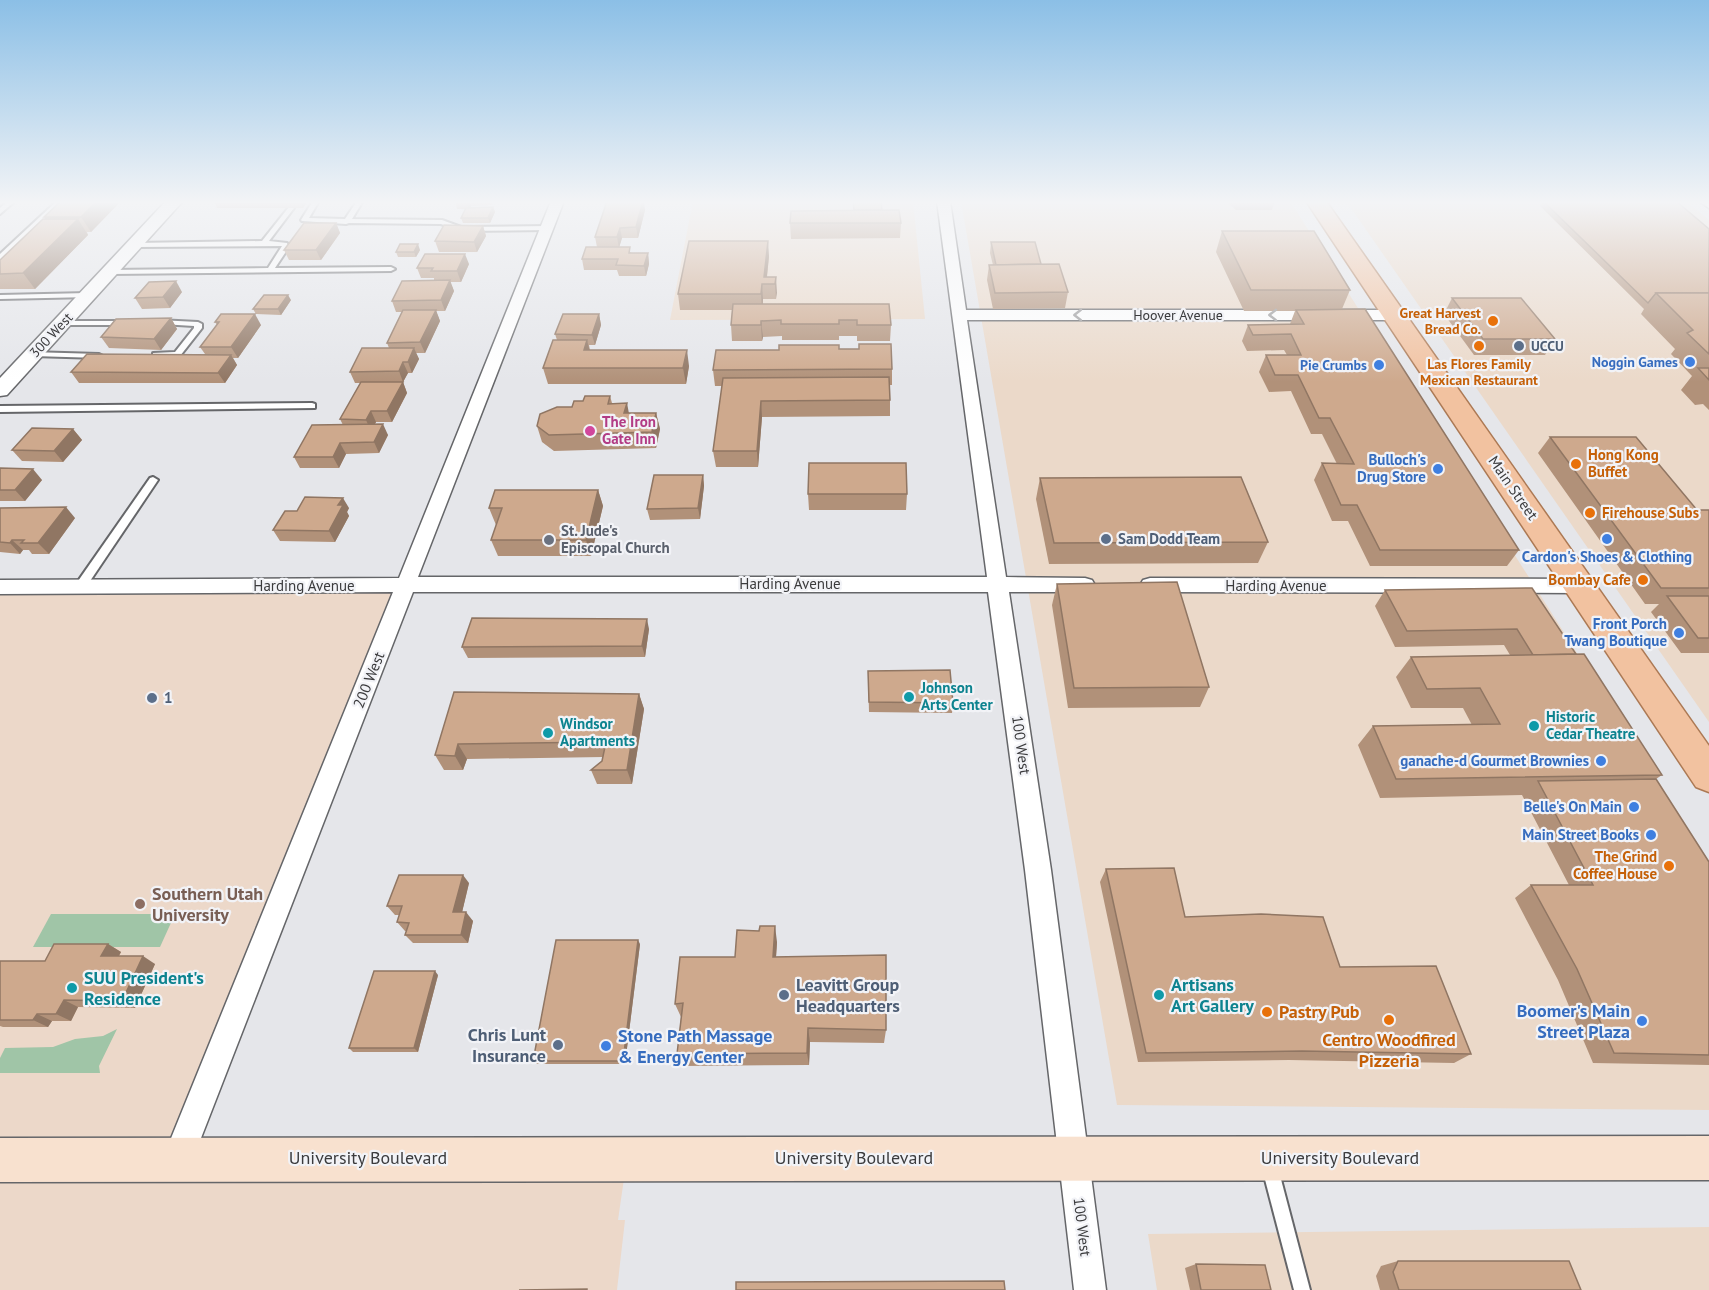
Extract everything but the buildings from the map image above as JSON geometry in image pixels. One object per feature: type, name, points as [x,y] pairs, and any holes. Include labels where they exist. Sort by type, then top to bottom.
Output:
[{"type":"main road","name":"Main Street","points":[[1358,261],[1709,776]]},
{"type":"main road","name":"University Boulevard","points":[[0,1160],[1709,1158]]},
{"type":"street","name":"300 West","points":[[0,390],[120,261]]},
{"type":"street","name":"200 West","points":[[178,1158],[534,261]]},
{"type":"street","name":"100 West","points":[[953,261],[1038,870],[1090,1290]]},
{"type":"street","name":"Hoover Avenue","points":[[961,315],[1395,315]]},
{"type":"street","name":"Harding Avenue","points":[[0,587],[1103,585]]},
{"type":"street","name":"Harding Avenue","points":[[1127,585],[1581,586]]},
{"type":"lane","points":[[270,270],[275,261]]},
{"type":"lane","points":[[110,272],[391,269]]},
{"type":"lane","points":[[0,297],[88,295]]},
{"type":"lane","points":[[145,355],[177,354],[198,328],[198,324],[192,322],[147,322]]},
{"type":"lane","points":[[62,323],[136,323]]},
{"type":"lane","points":[[33,354],[112,356]]},
{"type":"lane","points":[[0,409],[312,406]]},
{"type":"lane","points":[[80,587],[153,480]]},
{"type":"lane","points":[[1268,1158],[1302,1290]]},
{"type":"shaded area","points":[[681,261],[919,261],[925,319],[670,320]]},
{"type":"shaded area","points":[[971,261],[1328,261],[1709,861],[1709,1110],[1117,1105]]},
{"type":"shaded area","points":[[1388,261],[1709,261],[1709,722]]},
{"type":"shaded area","name":"Southern Utah University","points":[[406,585],[178,1157],[627,1158],[618,1220],[625,1220],[617,1290],[0,1290],[0,587]]},
{"type":"shaded area","points":[[1709,1227],[1709,1290],[1157,1290],[1148,1234]]},
{"type":"green space","points":[[51,914],[175,914],[160,947],[33,947]]},
{"type":"green space","points":[[117,1029],[99,1066],[100,1073],[0,1073],[0,1058],[5,1048],[53,1047],[75,1039],[103,1036]]},
{"type":"place","name":"Great Harvest Bread Co.","points":[[1493,321]]},
{"type":"place","name":"Las Flores Family Mexican Restaurant","points":[[1479,346]]},
{"type":"place","name":"UCCU","points":[[1519,346]]},
{"type":"place","name":"Noggin Games","points":[[1690,362]]},
{"type":"place","name":"Pie Crumbs","points":[[1379,365]]},
{"type":"place","name":"The Iron Gate Inn","points":[[590,431]]},
{"type":"place","name":"Hong Kong Buffet","points":[[1576,464]]},
{"type":"place","name":"Bulloch's Drug Store","points":[[1438,469]]},
{"type":"place","name":"Firehouse Subs","points":[[1590,513]]},
{"type":"place","name":"Sam Dodd Team","points":[[1106,539]]},
{"type":"place","name":"Cardon's Shoes & Clothing","points":[[1607,539]]},
{"type":"place","name":"St. Jude's Episcopal Church","points":[[549,540]]},
{"type":"place","name":"Bombay Cafe","points":[[1643,580]]},
{"type":"place","name":"Front Porch Twang Boutique","points":[[1679,633]]},
{"type":"place","name":"Johnson Arts Center","points":[[909,697]]},
{"type":"place","name":"1","points":[[152,698]]},
{"type":"place","name":"Historic Cedar Theatre","points":[[1534,726]]},
{"type":"place","name":"Windsor Apartments","points":[[548,733]]},
{"type":"place","name":"ganache-d Gourmet Brownies","points":[[1601,761]]},
{"type":"place","name":"Belle's On Main","points":[[1634,807]]},
{"type":"place","name":"Main Street Books","points":[[1651,835]]},
{"type":"place","name":"The Grind Coffee House","points":[[1669,866]]},
{"type":"place","name":"Southern Utah University","points":[[140,904]]},
{"type":"place","name":"SUU President's Residence","points":[[72,988]]},
{"type":"place","name":"Leavitt Group Headquarters","points":[[784,995]]},
{"type":"place","name":"Artisans Art Gallery","points":[[1159,995]]},
{"type":"place","name":"Pastry Pub","points":[[1267,1012]]},
{"type":"place","name":"Centro Woodfired Pizzeria","points":[[1389,1020]]},
{"type":"place","name":"Boomer's Main Street Plaza","points":[[1642,1021]]},
{"type":"place","name":"Chris Lunt Insurance","points":[[558,1045]]},
{"type":"place","name":"Stone Path Massage & Energy Center","points":[[606,1046]]}]
